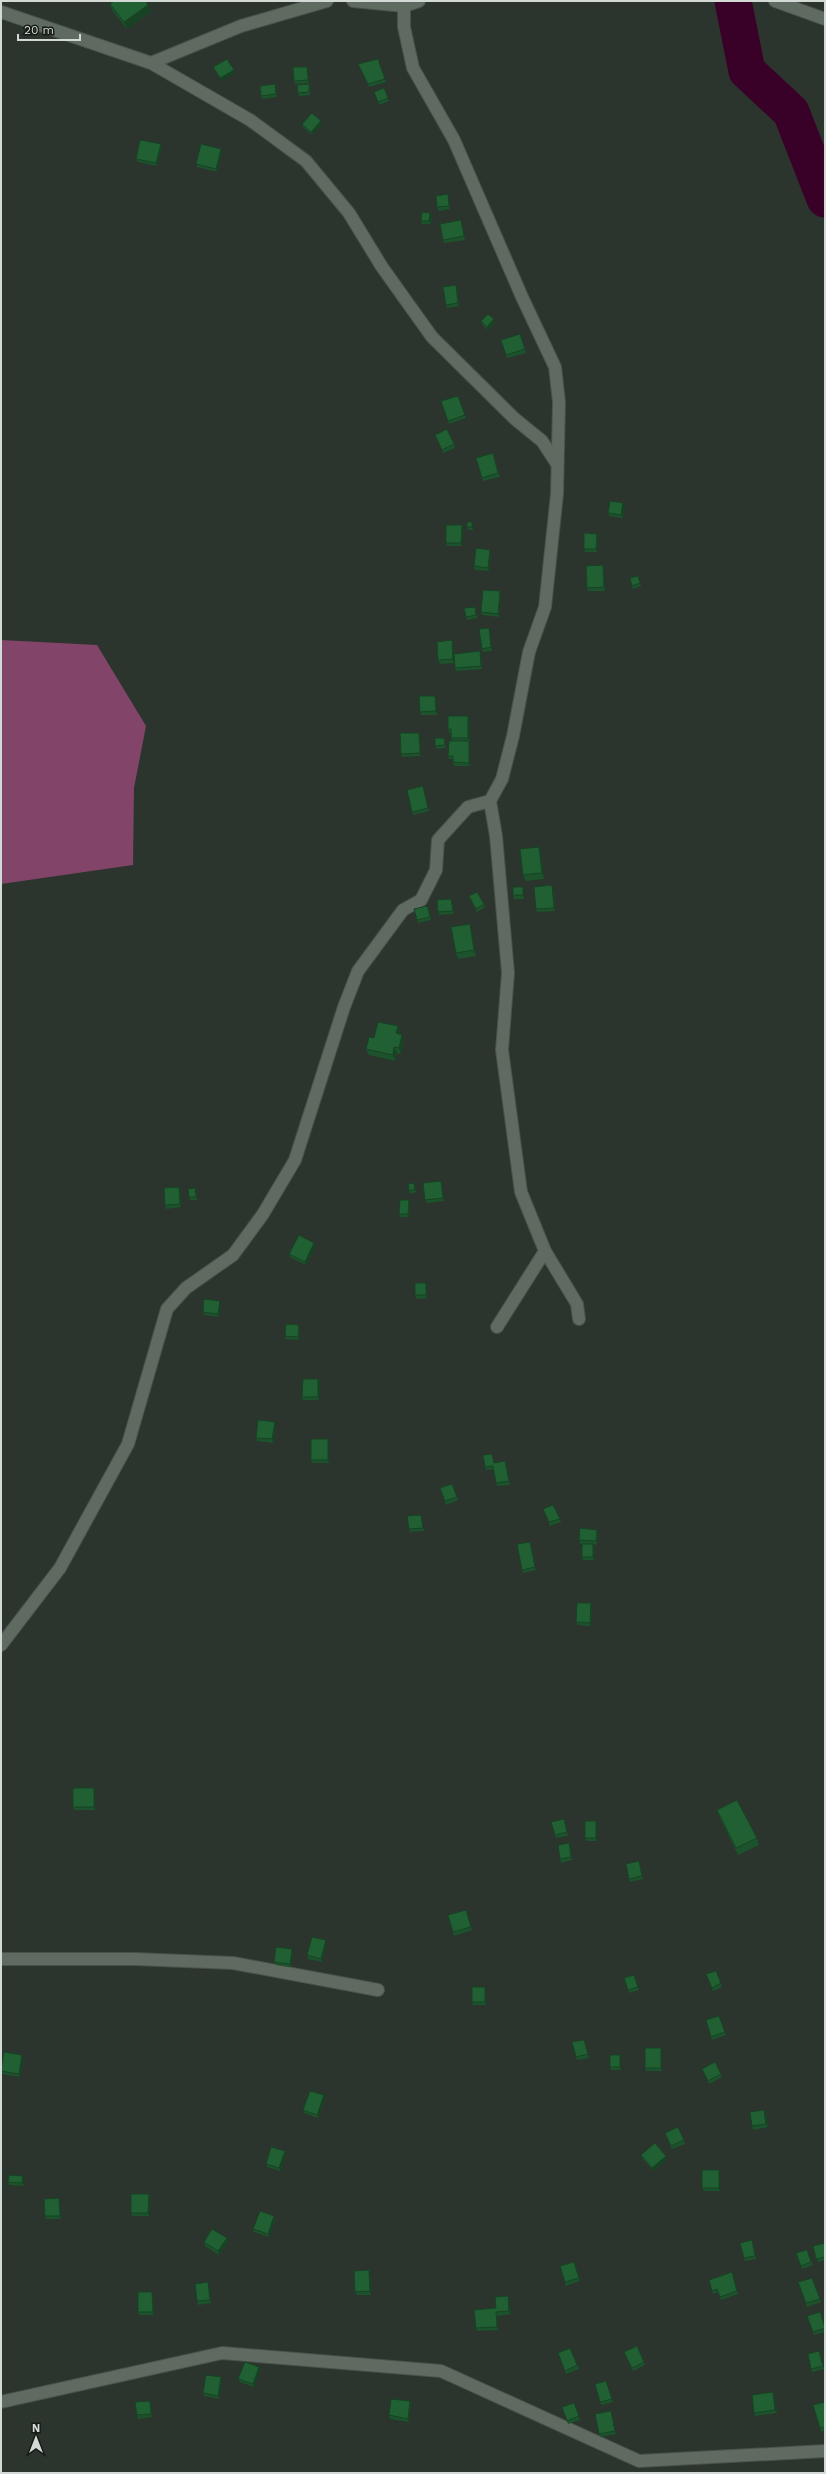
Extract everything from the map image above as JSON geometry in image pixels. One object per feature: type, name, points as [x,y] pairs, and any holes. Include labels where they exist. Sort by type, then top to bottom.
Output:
[{"type":"street","points":[[151,63],[240,26],[327,1]]},
{"type":"street","points":[[353,1],[404,6],[419,1]]},
{"type":"street","points":[[775,1],[825,19]]},
{"type":"street","points":[[404,6],[404,27],[413,68],[454,140],[522,297],[555,367],[559,402],[557,464],[554,522],[545,607],[529,652],[513,736],[502,779],[490,801],[496,836],[508,973],[502,1050],[521,1192],[545,1251],[577,1304],[579,1319]]},
{"type":"street","points":[[1,12],[151,63],[250,120],[306,161],[349,213],[382,267],[432,337],[542,441],[557,464]]},
{"type":"street","points":[[1,1645],[60,1568],[128,1444],[166,1309],[186,1288],[234,1255],[263,1214],[295,1160],[344,1007],[358,971],[403,910],[422,900],[436,870],[438,840],[468,807],[490,801]]},
{"type":"street","points":[[498,1328],[545,1251]]},
{"type":"street","points":[[1,1959],[135,1959],[233,1963],[378,1990]]},
{"type":"street","points":[[1,2402],[222,2353],[441,2371],[639,2461],[825,2451]]},
{"type":"shaded area","points":[[1,640],[97,645],[146,726],[134,788],[133,865],[1,884]]},
{"type":"building","points":[[114,1],[146,1],[148,5],[124,22],[110,4]]},
{"type":"building","points":[[227,59],[234,70],[220,78],[213,67]]},
{"type":"building","points":[[378,59],[385,79],[368,84],[358,64]]},
{"type":"building","points":[[293,67],[307,67],[308,80],[294,81]]},
{"type":"building","points":[[275,84],[276,94],[261,96],[260,86]]},
{"type":"building","points":[[309,84],[309,92],[298,93],[297,85]]},
{"type":"building","points":[[384,88],[388,98],[378,102],[374,92]]},
{"type":"building","points":[[312,113],[321,121],[311,132],[302,124]]},
{"type":"building","points":[[140,140],[161,144],[156,163],[136,159]]},
{"type":"building","points":[[201,144],[221,149],[216,169],[196,164]]},
{"type":"building","points":[[448,194],[449,206],[437,207],[436,196]]},
{"type":"building","points":[[422,212],[430,213],[429,221],[421,221]]},
{"type":"building","points":[[461,220],[464,236],[443,240],[440,224]]},
{"type":"building","points":[[456,285],[458,303],[446,305],[443,287]]},
{"type":"building","points":[[488,314],[494,319],[487,327],[481,321]]},
{"type":"building","points":[[520,334],[525,349],[506,355],[501,340]]},
{"type":"building","points":[[458,396],[465,415],[448,421],[441,401]]},
{"type":"building","points":[[447,429],[454,444],[442,450],[435,435]]},
{"type":"building","points":[[493,453],[498,473],[482,478],[476,458]]},
{"type":"building","points":[[610,501],[623,503],[621,515],[608,513]]},
{"type":"building","points":[[467,522],[472,522],[472,527],[467,527]]},
{"type":"building","points":[[446,525],[462,525],[461,543],[446,543]]},
{"type":"building","points":[[584,533],[597,534],[596,549],[584,549]]},
{"type":"building","points":[[476,548],[490,550],[488,568],[474,566]]},
{"type":"building","points":[[603,565],[604,587],[587,588],[586,566]]},
{"type":"building","points":[[638,576],[640,583],[632,586],[630,578]]},
{"type":"building","points":[[483,590],[500,591],[498,614],[481,612]]},
{"type":"building","points":[[475,607],[476,615],[466,617],[464,608]]},
{"type":"building","points":[[489,628],[491,647],[482,649],[479,629]]},
{"type":"building","points":[[452,640],[453,659],[438,660],[437,642]]},
{"type":"building","points":[[480,651],[481,666],[455,668],[454,654]]},
{"type":"building","points":[[419,696],[435,696],[436,711],[420,712]]},
{"type":"building","points":[[448,716],[468,716],[468,738],[451,738],[451,729],[448,729]]},
{"type":"building","points":[[400,733],[419,733],[420,753],[401,754]]},
{"type":"building","points":[[435,738],[444,738],[445,745],[435,746]]},
{"type":"building","points":[[449,741],[469,741],[469,763],[453,762],[453,756],[448,756]]},
{"type":"building","points":[[423,786],[428,808],[412,812],[407,790]]},
{"type":"building","points":[[539,847],[542,873],[523,875],[520,849]]},
{"type":"building","points":[[552,885],[554,908],[536,909],[534,887]]},
{"type":"building","points":[[513,887],[523,887],[523,895],[513,895]]},
{"type":"building","points":[[477,892],[484,904],[476,909],[469,896]]},
{"type":"building","points":[[451,899],[453,911],[438,912],[437,900]]},
{"type":"building","points":[[427,906],[430,917],[417,920],[414,909]]},
{"type":"building","points":[[470,924],[474,950],[456,953],[451,927]]},
{"type":"building","points":[[378,1022],[398,1026],[396,1033],[402,1035],[399,1048],[394,1047],[393,1055],[366,1049],[369,1037],[374,1038]]},
{"type":"building","points":[[441,1181],[443,1198],[425,1200],[423,1183]]},
{"type":"building","points":[[414,1183],[415,1189],[409,1191],[408,1184]]},
{"type":"building","points":[[179,1187],[180,1204],[165,1205],[164,1188]]},
{"type":"building","points":[[195,1188],[196,1197],[189,1197],[188,1189]]},
{"type":"building","points":[[400,1200],[409,1200],[408,1214],[399,1214]]},
{"type":"building","points":[[299,1235],[314,1243],[305,1262],[289,1254]]},
{"type":"building","points":[[415,1283],[426,1283],[426,1295],[415,1295]]},
{"type":"building","points":[[204,1299],[220,1301],[218,1314],[203,1312]]},
{"type":"building","points":[[286,1324],[299,1325],[298,1337],[285,1336]]},
{"type":"building","points":[[303,1379],[318,1379],[318,1397],[302,1397]]},
{"type":"building","points":[[258,1420],[275,1422],[272,1439],[256,1438]]},
{"type":"building","points":[[311,1439],[328,1439],[328,1460],[311,1460]]},
{"type":"building","points":[[492,1454],[494,1463],[505,1461],[509,1481],[496,1483],[493,1466],[485,1467],[483,1455]]},
{"type":"building","points":[[452,1484],[457,1497],[445,1501],[440,1488]]},
{"type":"building","points":[[553,1505],[560,1519],[549,1522],[543,1509]]},
{"type":"building","points":[[421,1515],[423,1528],[409,1529],[407,1516]]},
{"type":"building","points":[[580,1528],[597,1530],[596,1541],[579,1540]]},
{"type":"building","points":[[530,1542],[535,1567],[522,1570],[517,1544]]},
{"type":"building","points":[[582,1544],[593,1544],[593,1557],[582,1557]]},
{"type":"building","points":[[577,1603],[591,1603],[590,1623],[576,1622]]},
{"type":"building","points":[[73,1788],[94,1788],[94,1807],[73,1807]]},
{"type":"building","points":[[737,1800],[757,1838],[736,1848],[717,1810]]},
{"type":"building","points":[[564,1819],[567,1832],[555,1835],[551,1822]]},
{"type":"building","points":[[585,1821],[596,1821],[596,1838],[585,1838]]},
{"type":"building","points":[[569,1843],[571,1857],[560,1859],[558,1845]]},
{"type":"building","points":[[639,1861],[642,1876],[629,1879],[626,1864]]},
{"type":"building","points":[[466,1910],[471,1927],[453,1932],[448,1915]]},
{"type":"building","points":[[312,1937],[326,1940],[321,1959],[307,1955]]},
{"type":"building","points":[[276,1947],[292,1949],[290,1964],[274,1962]]},
{"type":"building","points":[[716,1971],[721,1983],[712,1988],[706,1974]]},
{"type":"building","points":[[634,1975],[638,1987],[628,1990],[624,1978]]},
{"type":"building","points":[[472,1987],[485,1987],[485,2002],[472,2002]]},
{"type":"building","points":[[719,2016],[725,2032],[711,2037],[706,2020]]},
{"type":"building","points":[[584,2040],[588,2054],[576,2057],[572,2042]]},
{"type":"building","points":[[645,2048],[661,2048],[661,2068],[645,2068]]},
{"type":"building","points":[[4,2052],[22,2055],[19,2074],[1,2071]]},
{"type":"building","points":[[610,2055],[620,2055],[620,2067],[610,2067]]},
{"type":"building","points":[[715,2062],[721,2074],[708,2081],[702,2069]]},
{"type":"building","points":[[310,2091],[324,2095],[317,2115],[303,2110]]},
{"type":"building","points":[[764,2110],[766,2124],[752,2126],[750,2112]]},
{"type":"building","points":[[678,2127],[684,2140],[671,2146],[665,2133]]},
{"type":"building","points":[[655,2143],[666,2156],[652,2168],[641,2155]]},
{"type":"building","points":[[271,2147],[285,2151],[279,2168],[266,2164]]},
{"type":"building","points":[[702,2170],[719,2170],[719,2188],[702,2188]]},
{"type":"building","points":[[9,2175],[23,2176],[22,2183],[8,2182]]},
{"type":"building","points":[[131,2194],[149,2194],[148,2213],[131,2213]]},
{"type":"building","points":[[59,2198],[60,2216],[45,2216],[44,2199]]},
{"type":"building","points":[[260,2211],[274,2216],[268,2234],[253,2229]]},
{"type":"building","points":[[212,2229],[227,2238],[218,2251],[204,2242]]},
{"type":"building","points":[[752,2240],[755,2256],[744,2258],[740,2243]]},
{"type":"building","points":[[825,2243],[825,2257],[816,2259],[813,2246]]},
{"type":"building","points":[[807,2250],[811,2262],[801,2266],[796,2253]]},
{"type":"building","points":[[574,2262],[579,2278],[565,2282],[560,2266]]},
{"type":"building","points":[[369,2270],[370,2291],[355,2292],[354,2271]]},
{"type":"building","points":[[732,2272],[737,2291],[720,2297],[717,2289],[712,2291],[709,2280]]},
{"type":"building","points":[[812,2278],[820,2299],[806,2303],[798,2282]]},
{"type":"building","points":[[208,2282],[210,2300],[197,2301],[195,2284]]},
{"type":"building","points":[[138,2292],[152,2292],[153,2312],[138,2312]]},
{"type":"building","points":[[508,2296],[509,2311],[496,2312],[497,2327],[476,2328],[474,2310],[496,2308],[495,2297]]},
{"type":"building","points":[[820,2312],[825,2328],[813,2332],[807,2316]]},
{"type":"building","points":[[637,2346],[644,2362],[632,2368],[624,2352]]},
{"type":"building","points":[[570,2348],[577,2365],[565,2371],[558,2353]]},
{"type":"building","points":[[819,2351],[823,2366],[811,2369],[808,2354]]},
{"type":"building","points":[[245,2362],[259,2367],[253,2384],[238,2379]]},
{"type":"building","points":[[206,2375],[221,2377],[218,2396],[203,2393]]},
{"type":"building","points":[[606,2381],[612,2399],[600,2402],[595,2384]]},
{"type":"building","points":[[773,2392],[775,2410],[754,2413],[752,2395]]},
{"type":"building","points":[[391,2399],[410,2401],[408,2419],[389,2415]]},
{"type":"building","points":[[150,2401],[151,2414],[137,2415],[135,2402]]},
{"type":"building","points":[[825,2402],[825,2427],[820,2428],[813,2405]]},
{"type":"building","points":[[574,2403],[579,2416],[567,2421],[562,2407]]},
{"type":"building","points":[[611,2411],[615,2431],[599,2434],[595,2414]]},
{"type":"waterway","points":[[733,1],[747,71],[791,112],[825,199]]}]
